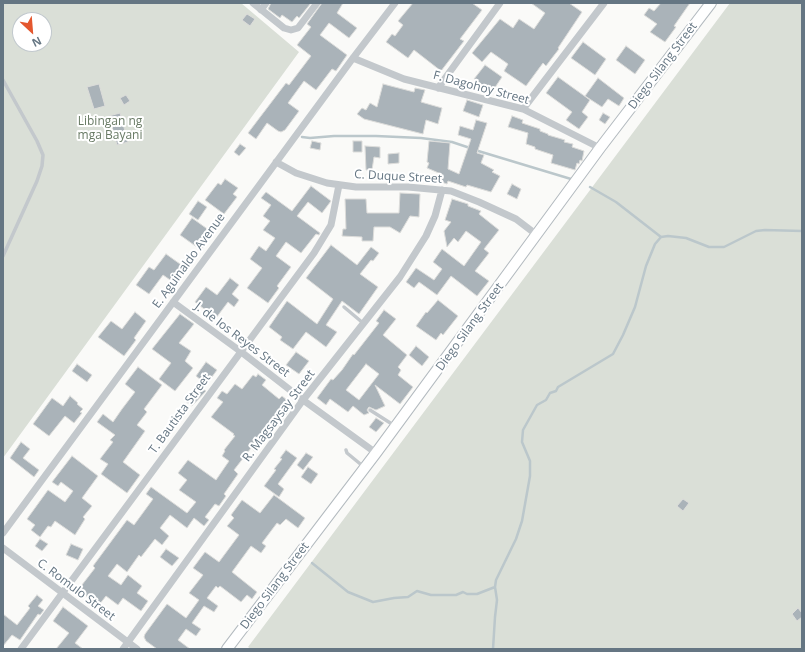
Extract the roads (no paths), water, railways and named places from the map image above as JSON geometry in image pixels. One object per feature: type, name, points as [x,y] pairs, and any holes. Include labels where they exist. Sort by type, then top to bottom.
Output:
[{"type":"street","points":[[253,3],[284,28],[291,30],[298,28],[317,3]]},
{"type":"street","points":[[261,10],[266,3]]},
{"type":"street","name":"E. Aguinaldo Avenue","points":[[3,534],[276,162],[395,3]]},
{"type":"street","points":[[438,88],[500,3]]},
{"type":"street","points":[[523,109],[604,3]]},
{"type":"street","name":"Diego Silang Street","points":[[227,649],[396,427],[600,148],[711,3]]},
{"type":"street","name":"F. Dagohoy Street","points":[[353,58],[404,79],[523,109],[600,148]]},
{"type":"street","name":"C. Duque Street","points":[[276,162],[296,173],[327,183],[339,185],[356,187],[408,187],[451,191],[516,219],[537,235]]},
{"type":"street","name":"T. Bautista Street","points":[[21,649],[314,253],[331,225],[339,185]]},
{"type":"street","name":"R. Magsaysay Street","points":[[123,649],[303,400],[400,277],[426,236],[435,216],[442,190]]},
{"type":"street","name":"J. de los Reyes Street","points":[[173,302],[376,453]]},
{"type":"street","name":"C. Romulo Street","points":[[3,548],[137,649]]},
{"type":"lane","points":[[3,80],[37,141],[43,155],[42,166],[37,181],[3,256]]},
{"type":"lane","points":[[344,307],[364,323]]},
{"type":"lane","points":[[370,410],[396,427]]},
{"type":"lane","points":[[346,450],[347,453],[365,468]]},
{"type":"waterway","points":[[302,137],[376,136],[421,138],[452,142],[470,148]]},
{"type":"waterway","points":[[475,150],[571,179]]},
{"type":"waterway","points":[[590,187],[616,202],[661,237]]},
{"type":"waterway","points":[[493,649],[497,600],[495,587],[496,580],[516,539],[522,521],[530,476],[530,461],[522,442],[523,430],[537,405],[546,400],[550,393],[556,391],[558,387],[613,354],[635,307],[646,266],[655,244],[661,237],[668,236],[686,238],[709,247],[724,247],[756,231],[802,231]]},
{"type":"waterway","points":[[312,563],[348,592],[373,602],[408,597],[417,591],[431,595],[456,595],[463,592],[467,594],[477,594],[495,587]]},
{"type":"park label","name":"Libingan ng mga Bayani","points":[[110,129]]}]
